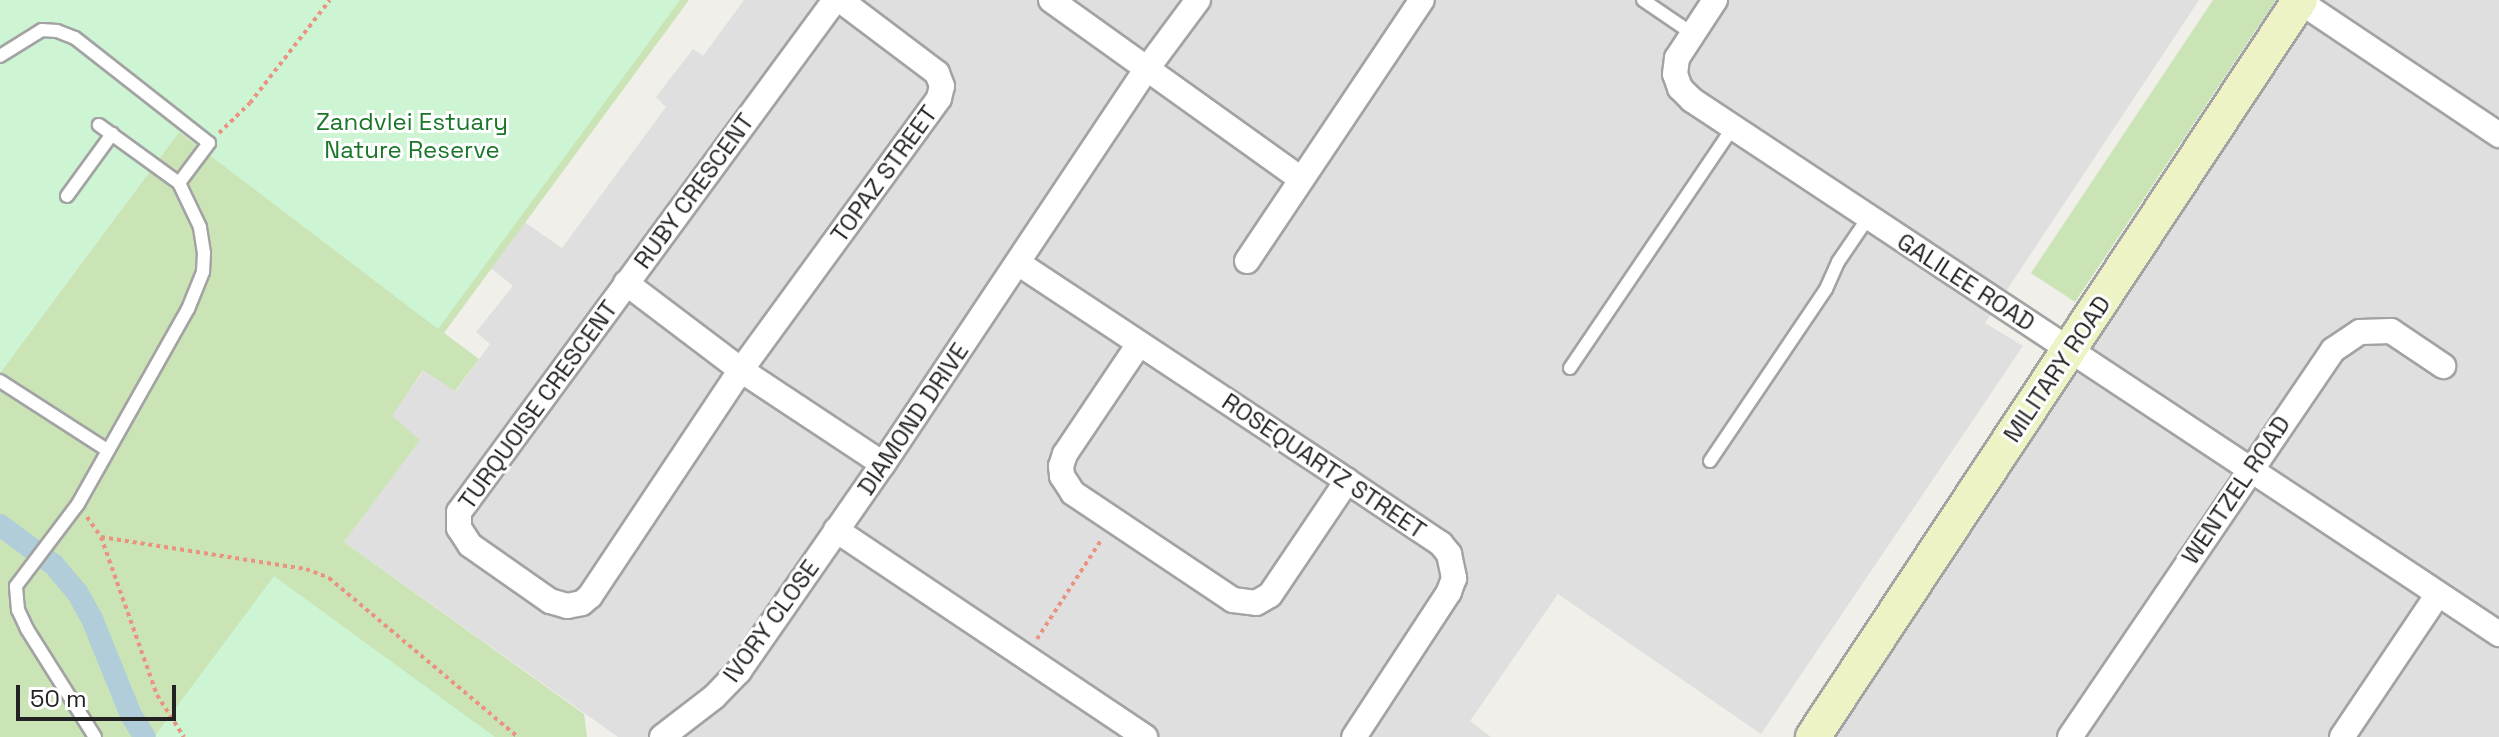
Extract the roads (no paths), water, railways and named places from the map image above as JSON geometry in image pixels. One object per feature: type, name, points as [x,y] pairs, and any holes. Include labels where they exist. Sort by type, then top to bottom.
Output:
[{"type":"main road","name":"MILITARY ROAD","points":[[1813,737],[2300,0]]},
{"type":"street","name":"RUBY CRESCENT","points":[[837,0],[626,283],[741,370],[883,464]]},
{"type":"street","name":"TOPAZ STREET","points":[[741,370],[941,94],[942,82],[937,73],[837,0]]},
{"type":"street","points":[[1051,0],[1301,179]]},
{"type":"street","name":"DIAMOND DRIVE","points":[[836,530],[1146,70],[1198,0]]},
{"type":"street","points":[[1247,261],[1422,0]]},
{"type":"street","name":"GALILEE ROAD","points":[[1715,0],[1677,58],[1675,74],[1680,88],[1868,218],[2251,466],[2499,634]]},
{"type":"street","points":[[2300,0],[2499,135]]},
{"type":"street","name":"ROSEQUARTZ STREET","points":[[1018,263],[1441,544],[1454,565],[1449,592],[1354,737]]},
{"type":"street","name":"TURQUOISE CRESCENT","points":[[626,283],[462,508],[458,522],[470,545],[550,601],[567,606],[587,600],[741,370]]},
{"type":"street","name":"WENTZEL ROAD","points":[[2070,737],[2251,466],[2333,350],[2345,339],[2360,332],[2391,331],[2443,366]]},
{"type":"street","points":[[1139,344],[1061,466],[1064,481],[1073,493],[1233,600],[1256,603],[1270,595],[1347,481]]},
{"type":"street","points":[[836,530],[1145,737]]},
{"type":"street","name":"IVORY CLOSE","points":[[662,737],[714,697],[739,671],[836,530]]},
{"type":"street","points":[[2342,737],[2438,594]]},
{"type":"lane","points":[[1643,0],[1693,34]]},
{"type":"lane","points":[[0,56],[42,30],[66,33],[209,143],[179,183]]},
{"type":"lane","points":[[95,737],[18,610],[16,586],[78,504],[188,309],[203,272],[200,227],[179,183],[99,125]]},
{"type":"lane","points":[[1570,368],[1733,127]]},
{"type":"lane","points":[[67,196],[112,134]]},
{"type":"lane","points":[[1710,461],[1826,289],[1838,262],[1868,218]]},
{"type":"lane","points":[[0,381],[107,450]]},
{"type":"waterway","points":[[0,525],[54,565],[77,592],[92,619],[131,715],[145,737]]},
{"type":"park label","name":"Zandvlei Estuary Nature Reserve","points":[[412,136]]}]
